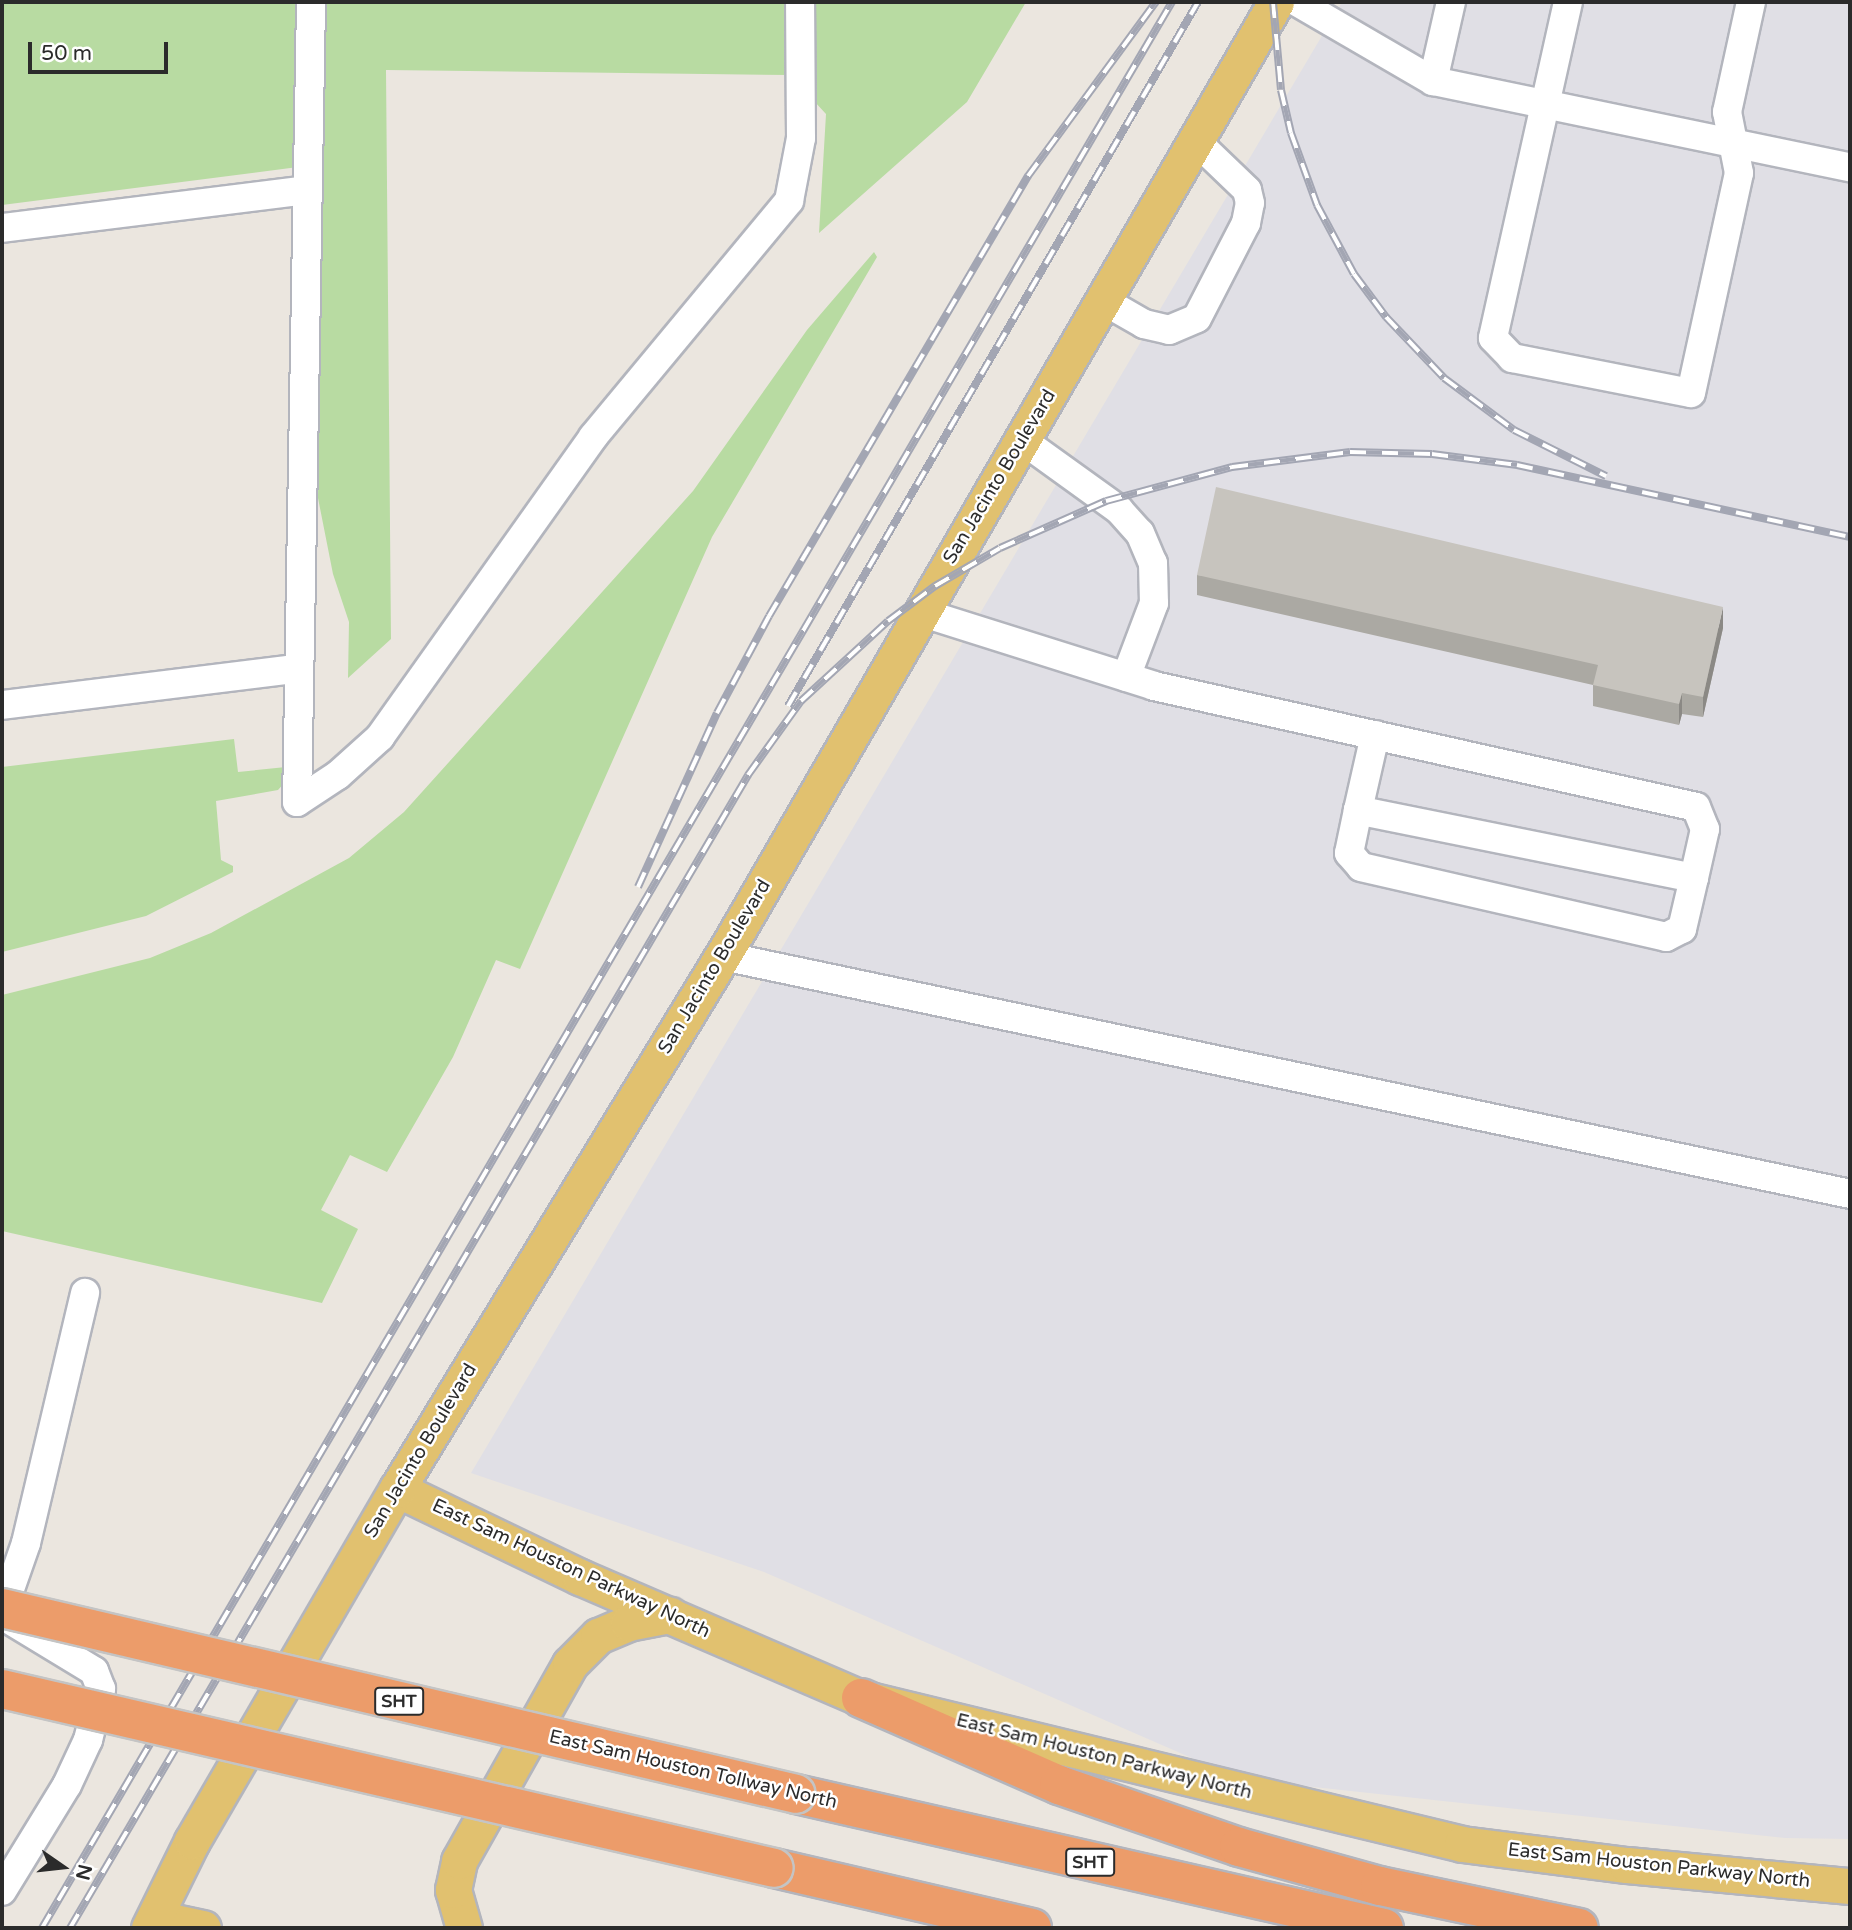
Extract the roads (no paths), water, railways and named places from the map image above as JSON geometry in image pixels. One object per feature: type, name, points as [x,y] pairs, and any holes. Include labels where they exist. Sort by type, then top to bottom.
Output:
[{"type":"highway","name":"East Sam Houston Tollway North","points":[[2,1611],[1384,1928]]},
{"type":"highway","points":[[2,1689],[1032,1928]]},
{"type":"highway","points":[[861,1698],[1059,1784],[1239,1847],[1485,1911],[1579,1928]]},
{"type":"main road","name":"San Jacinto Boulevard","points":[[152,1923],[191,1841],[397,1489],[723,956],[1276,2]]},
{"type":"main road","name":"East Sam Houston Parkway North","points":[[397,1489],[670,1615],[861,1698],[1462,1844],[1627,1865],[1850,1886]]},
{"type":"main road","points":[[464,1928],[453,1890],[458,1861],[570,1664],[598,1636],[628,1623],[670,1615]]},
{"type":"main road","points":[[152,1923],[203,1928]]},
{"type":"street","points":[[311,2],[296,669],[297,802],[338,775],[380,737],[593,437],[789,201],[801,138],[800,2]]},
{"type":"street","points":[[1297,2],[1433,81],[1850,167]]},
{"type":"street","points":[[1433,81],[1451,2]]},
{"type":"street","points":[[1568,2],[1493,338],[1512,358],[1691,393],[1739,173],[1727,112],[1751,2]]},
{"type":"street","points":[[1104,301],[1144,324],[1169,330],[1197,318],[1246,223],[1250,203],[1247,190],[1197,142]]},
{"type":"street","points":[[2,228],[307,190]]},
{"type":"street","points":[[1022,440],[1119,510],[1140,533],[1153,563],[1154,603],[1126,677]]},
{"type":"street","points":[[920,612],[1126,677],[1696,807],[1706,829],[1682,929],[1666,937],[1361,867],[1349,853],[1375,735]]},
{"type":"street","points":[[2,705],[296,669]]},
{"type":"street","points":[[1358,810],[1694,878]]},
{"type":"street","points":[[723,956],[1850,1195]]},
{"type":"street","points":[[2,1891],[67,1785],[89,1740],[101,1689],[94,1671],[2,1611],[26,1543],[85,1293]]},
{"type":"railway","points":[[638,887],[717,713],[769,616],[1028,176],[1156,2]]},
{"type":"railway","points":[[42,1928],[1172,2]]},
{"type":"railway","points":[[788,706],[1198,2]]},
{"type":"railway","points":[[1273,2],[1281,90],[1291,133],[1317,205],[1354,274],[1386,317],[1444,378],[1514,430],[1606,476]]},
{"type":"railway","points":[[70,1928],[748,775],[801,701],[888,621],[935,586],[1000,548],[1106,501],[1232,467],[1350,452],[1432,454],[1517,465],[1850,537]]}]
